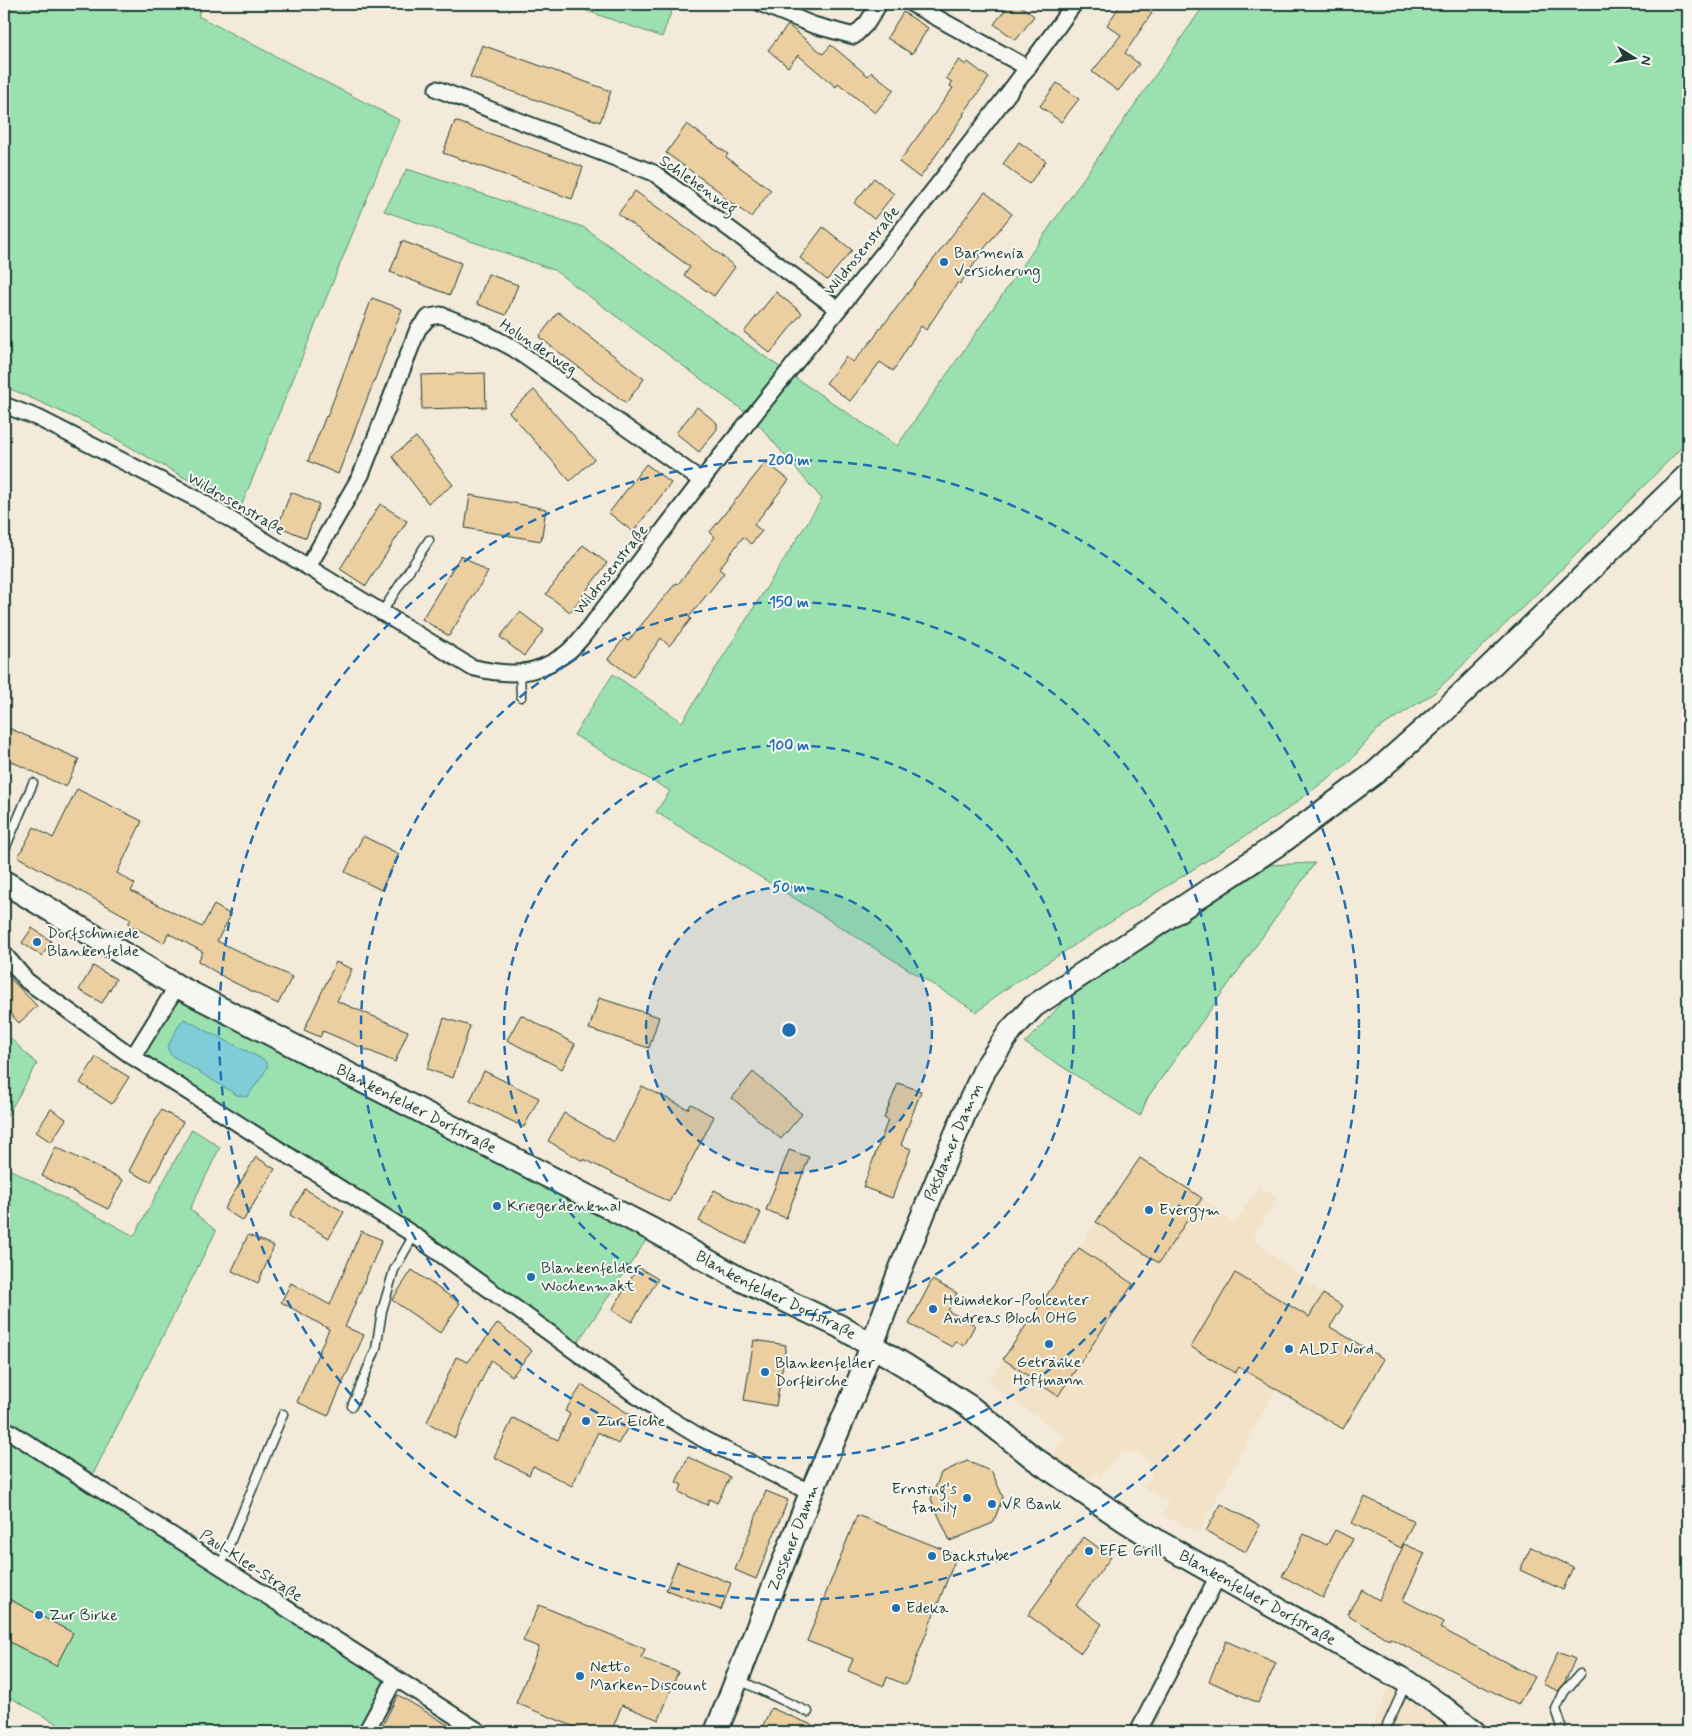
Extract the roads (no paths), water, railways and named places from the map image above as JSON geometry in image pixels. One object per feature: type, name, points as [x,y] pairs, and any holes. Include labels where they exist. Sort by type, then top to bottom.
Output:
[{"type":"main road","name":"Potsdamer Damm","points":[[872,1346],[899,1273],[965,1112],[986,1067],[1010,1030],[1034,1006],[1284,841],[1374,773],[1440,715],[1688,475]]},
{"type":"main road","name":"Blankenfelder Dorfstraße","points":[[4,882],[177,986],[653,1230],[742,1280],[840,1326],[970,1407],[1035,1459],[1124,1520],[1218,1576],[1407,1682],[1474,1732]]},
{"type":"main road","name":"Zossener Damm","points":[[716,1732],[872,1346]]},
{"type":"street","points":[[762,4],[813,25],[854,36],[867,23],[880,4]]},
{"type":"street","points":[[912,4],[1028,68]]},
{"type":"street","name":"Wildrosenstraße","points":[[4,405],[38,418],[197,500],[471,667],[494,673],[539,669],[566,654],[588,630],[702,481],[928,197],[1028,68],[1074,4]]},
{"type":"street","name":"Schlehenweg","points":[[437,89],[654,173],[838,309]]},
{"type":"street","name":"Holunderweg","points":[[308,567],[361,475],[418,328],[429,318],[441,315],[478,330],[513,348],[702,481]]},
{"type":"street","points":[[4,954],[27,981],[133,1057],[414,1235],[659,1412],[703,1439],[811,1494]]},
{"type":"street","points":[[133,1057],[177,986]]},
{"type":"street","name":"Paul-Klee-Straße","points":[[4,1428],[394,1679],[480,1732]]},
{"type":"street","points":[[1138,1732],[1218,1576]]},
{"type":"street","points":[[366,1732],[394,1679]]},
{"type":"lane","points":[[382,612],[429,540]]},
{"type":"lane","points":[[520,672],[521,697]]},
{"type":"lane","points":[[4,851],[33,783]]},
{"type":"lane","points":[[352,1406],[376,1349],[382,1311],[394,1270],[414,1235]]},
{"type":"lane","points":[[220,1566],[284,1414]]},
{"type":"lane","points":[[1560,1732],[1561,1724],[1556,1709],[1564,1692],[1580,1674]]},
{"type":"lane","points":[[737,1679],[808,1712]]},
{"type":"lane","points":[[1384,1732],[1407,1682]]},
{"type":"water","points":[[184,1019],[264,1060],[268,1065],[247,1097],[237,1095],[171,1055],[167,1048]]},
{"type":"place","name":"Barmenia Versicherung","points":[[944,262]]},
{"type":"place","name":"Dorfschmiede Blankenfelde","points":[[37,942]]},
{"type":"place","name":"Kriegerdenkmal","points":[[497,1206]]},
{"type":"place","name":"Evergym","points":[[1149,1210]]},
{"type":"place","name":"Blankenfelder Wochenmakt","points":[[531,1277]]},
{"type":"place","name":"Heimdekor-Poolcenter Andreas Bloch OHG","points":[[933,1309]]},
{"type":"place","name":"Getränke Hoffmann","points":[[1049,1344]]},
{"type":"place","name":"ALDI Nord","points":[[1289,1349]]},
{"type":"place","name":"Blankenfelder Dorfkirche","points":[[765,1372]]},
{"type":"place","name":"Zur Eiche","points":[[586,1421]]},
{"type":"place","name":"Ernsting's family","points":[[967,1498]]},
{"type":"place","name":"VR Bank","points":[[992,1504]]},
{"type":"place","name":"EFE Grill","points":[[1089,1551]]},
{"type":"place","name":"Backstube","points":[[932,1556]]},
{"type":"place","name":"Edeka","points":[[896,1608]]},
{"type":"place","name":"Zur Birke","points":[[39,1615]]},
{"type":"place","name":"Netto Marken-Discount","points":[[580,1676]]}]
